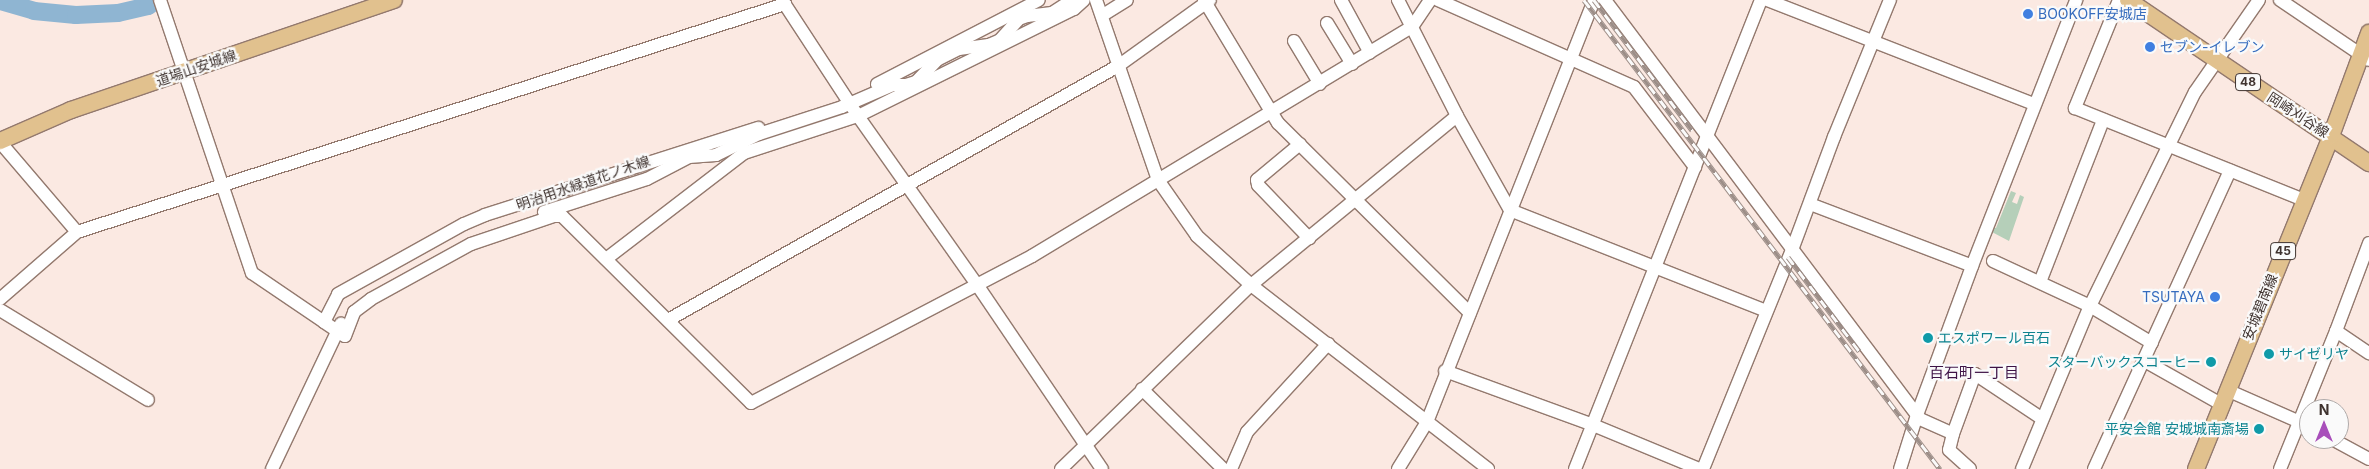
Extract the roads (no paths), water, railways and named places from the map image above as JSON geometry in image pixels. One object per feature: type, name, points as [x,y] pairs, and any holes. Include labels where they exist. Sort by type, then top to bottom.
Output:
[{"type":"main road","name":"道場山安城線","points":[[2,148],[71,110],[394,0]]},
{"type":"main road","name":"岡崎刈谷線","points":[[2128,0],[2369,163]]},
{"type":"main road","name":"安城碧南線","points":[[2196,469],[2304,200],[2365,57],[2369,33]]},
{"type":"street","points":[[160,0],[252,273],[337,331],[345,336],[354,312],[360,306],[472,244],[554,216],[562,216],[751,403],[978,286],[1032,256],[1412,27],[1430,0]]},
{"type":"street","points":[[324,322],[338,294],[478,218],[848,102],[1039,0]]},
{"type":"street","name":"明治用水緑道花ノ木線","points":[[272,469],[349,306],[356,300],[466,237],[647,179],[689,157],[716,155],[758,134],[893,85],[906,85],[916,82],[937,60],[959,49],[990,45],[1000,40],[1019,19],[1027,16],[1052,13],[1072,0]]},
{"type":"street","points":[[606,259],[744,153],[858,116],[1074,9],[1084,0]]},
{"type":"street","points":[[1096,0],[1103,15],[1118,66],[1158,180],[1197,236],[1251,285],[1488,469]]},
{"type":"street","points":[[1103,15],[1127,0]]},
{"type":"street","points":[[1341,0],[1370,53]]},
{"type":"street","points":[[1398,0],[1456,116],[1510,210],[1766,311]]},
{"type":"street","points":[[1438,0],[1634,87],[1695,167]]},
{"type":"street","points":[[1398,469],[1427,422],[1445,371],[1470,313],[1594,0]]},
{"type":"street","points":[[1605,0],[1920,419],[1953,434]]},
{"type":"street","points":[[1575,469],[1708,138],[1761,0]]},
{"type":"street","points":[[1767,0],[2034,104]]},
{"type":"street","points":[[1445,371],[1593,425],[1701,469],[1792,250],[1890,0]]},
{"type":"street","points":[[1900,469],[1917,415],[1972,266],[2076,0]]},
{"type":"street","points":[[2119,0],[2075,108],[2304,200]]},
{"type":"street","points":[[2022,469],[2090,306],[2196,92],[2259,0]]},
{"type":"street","points":[[2280,0],[2365,57]]},
{"type":"street","points":[[668,320],[1118,66],[1207,1],[1271,113],[1470,313]]},
{"type":"street","points":[[0,299],[77,232],[783,2],[848,102],[978,286],[1102,469]]},
{"type":"street","points":[[1327,23],[1352,64]]},
{"type":"street","points":[[1294,41],[1320,84]]},
{"type":"street","points":[[1062,469],[1142,389],[1251,285],[1456,116]]},
{"type":"street","points":[[2040,282],[2103,120]]},
{"type":"street","points":[[1300,144],[1257,180],[1258,185],[1309,238]]},
{"type":"street","points":[[2,148],[77,232]]},
{"type":"street","points":[[2094,469],[2230,171]]},
{"type":"street","points":[[1810,204],[1972,266]]},
{"type":"street","points":[[2312,399],[2336,331],[2365,265],[2369,243]]},
{"type":"street","points":[[1993,261],[2090,306],[2152,343]]},
{"type":"street","points":[[0,310],[148,400]]},
{"type":"street","points":[[2336,331],[2369,354]]},
{"type":"street","points":[[1231,469],[1247,432],[1328,344]]},
{"type":"street","points":[[2143,360],[2224,397],[2299,421]]},
{"type":"street","points":[[1970,469],[1949,450],[1975,374],[2042,418]]},
{"type":"street","points":[[1142,389],[1223,469]]},
{"type":"street","points":[[2280,469],[2299,433]]},
{"type":"street","points":[[2349,449],[2369,460]]},
{"type":"waterway","points":[[0,1],[34,11],[76,15],[118,13],[148,6],[157,0]]},
{"type":"railway","points":[[1584,0],[1940,469]]},
{"type":"railway","points":[[1594,0],[1692,130]]},
{"type":"railway","points":[[1788,257],[1859,351]]},
{"type":"place","name":"BOOKOFF安城店","points":[[2028,14]]},
{"type":"place","name":"セブン-イレブン","points":[[2150,47]]},
{"type":"place","name":"TSUTAYA","points":[[2215,297]]},
{"type":"place","name":"エスポワール百石","points":[[1928,338]]},
{"type":"place","name":"サイゼリヤ","points":[[2269,354]]},
{"type":"place","name":"スターバックスコーヒー","points":[[2211,362]]},
{"type":"place","name":"平安会館 安城城南斎場","points":[[2259,429]]},
{"type":"district","name":"百石町一丁目","points":[[1974,373]]}]
